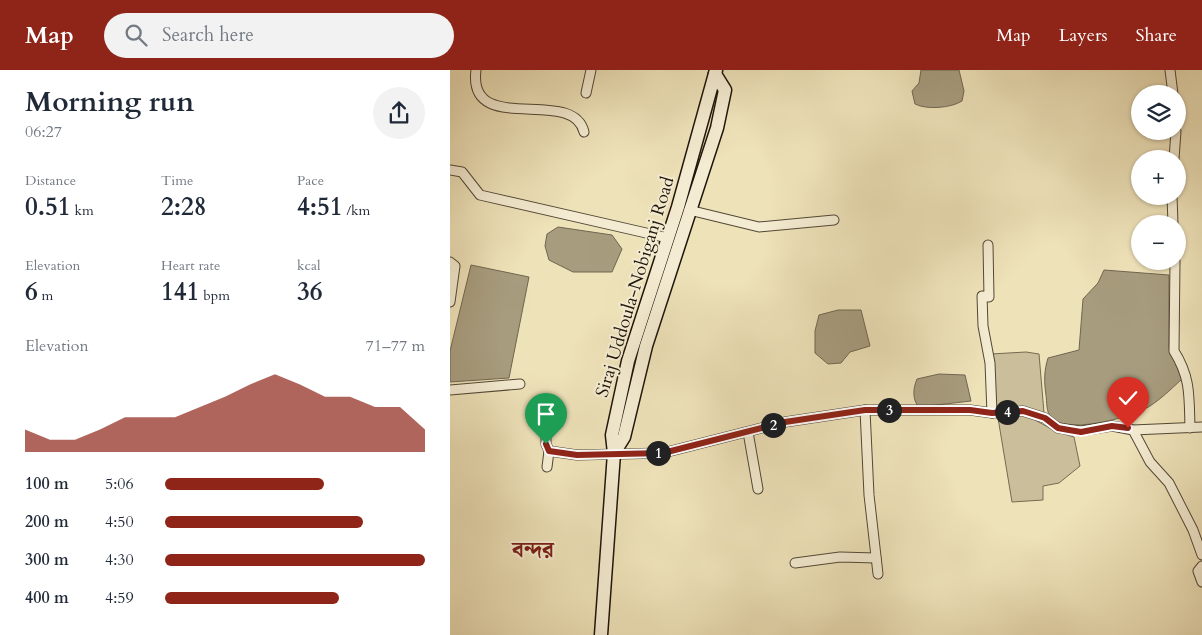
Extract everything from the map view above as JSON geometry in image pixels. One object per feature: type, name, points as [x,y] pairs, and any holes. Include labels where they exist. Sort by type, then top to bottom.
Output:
[{"type":"main road","name":"Siraj Uddoula-Nobiganj Road","points":[[601,635],[614,453],[612,435],[628,361],[668,238],[716,72]]},
{"type":"main road","name":"Siraj Uddoula-Nobiganj Road","points":[[614,453],[626,429],[646,346],[725,98],[722,83],[716,72]]},
{"type":"main road","points":[[691,161],[704,165]]},
{"type":"street","points":[[476,70],[474,85],[481,97],[506,108],[559,112],[571,115],[580,121],[584,132]]},
{"type":"street","points":[[586,93],[591,70]]},
{"type":"street","points":[[1170,70],[1171,85]]},
{"type":"street","points":[[450,170],[462,172],[480,195],[668,238]]},
{"type":"street","points":[[690,210],[759,227],[834,220]]},
{"type":"street","points":[[988,244],[989,297],[982,296],[983,326],[990,363],[992,413]]},
{"type":"street","points":[[450,262],[455,266],[450,302]]},
{"type":"street","points":[[1175,270],[1174,351],[1180,358],[1188,381],[1190,428]]},
{"type":"street","points":[[450,390],[520,384]]},
{"type":"street","points":[[549,451],[577,455],[663,453],[785,422],[865,410],[970,410],[992,413],[1023,411],[1045,418],[1058,428],[1081,432],[1112,426],[1133,430],[1202,427]]},
{"type":"street","points":[[865,410],[869,495],[878,574]]},
{"type":"street","points":[[546,423],[546,444],[549,451],[547,467]]},
{"type":"street","points":[[1133,430],[1150,462],[1173,489],[1202,555]]},
{"type":"street","points":[[748,432],[758,489]]},
{"type":"street","points":[[795,563],[840,557],[876,558]]},
{"type":"street","points":[[1202,566],[1198,571],[1202,582]]},
{"type":"shaded area","points":[[921,70],[959,70],[964,91],[962,101],[939,107],[926,107],[915,104],[912,91],[919,83]]},
{"type":"shaded area","points":[[558,227],[612,235],[622,249],[612,272],[573,272],[549,260],[545,246],[547,234]]},
{"type":"shaded area","points":[[471,265],[529,277],[509,378],[450,382],[450,351]]},
{"type":"shaded area","points":[[1104,270],[1169,275],[1169,348],[1182,379],[1153,404],[1143,410],[1096,423],[1069,425],[1059,422],[1051,417],[1048,412],[1045,376],[1048,358],[1079,350],[1083,299],[1098,283]]},
{"type":"shaded area","points":[[838,310],[861,310],[870,346],[850,352],[841,363],[828,364],[815,353],[815,331],[819,315]]},
{"type":"shaded area","points":[[1026,352],[1039,354],[1044,413],[993,408],[991,354]]},
{"type":"shaded area","points":[[939,374],[965,375],[971,401],[919,407],[915,401],[914,394],[917,379]]},
{"type":"shaded area","points":[[1026,415],[1057,432],[1074,437],[1080,466],[1059,483],[1043,486],[1043,500],[1012,502],[998,418]]},
{"type":"district","name":"বন্দর","points":[[533,550]]},
{"type":"route","points":[[546,444],[549,451],[577,455],[663,453],[785,422],[865,410],[970,410],[992,413],[1023,411],[1045,418],[1058,428],[1081,432],[1112,426],[1128,428]]}]
